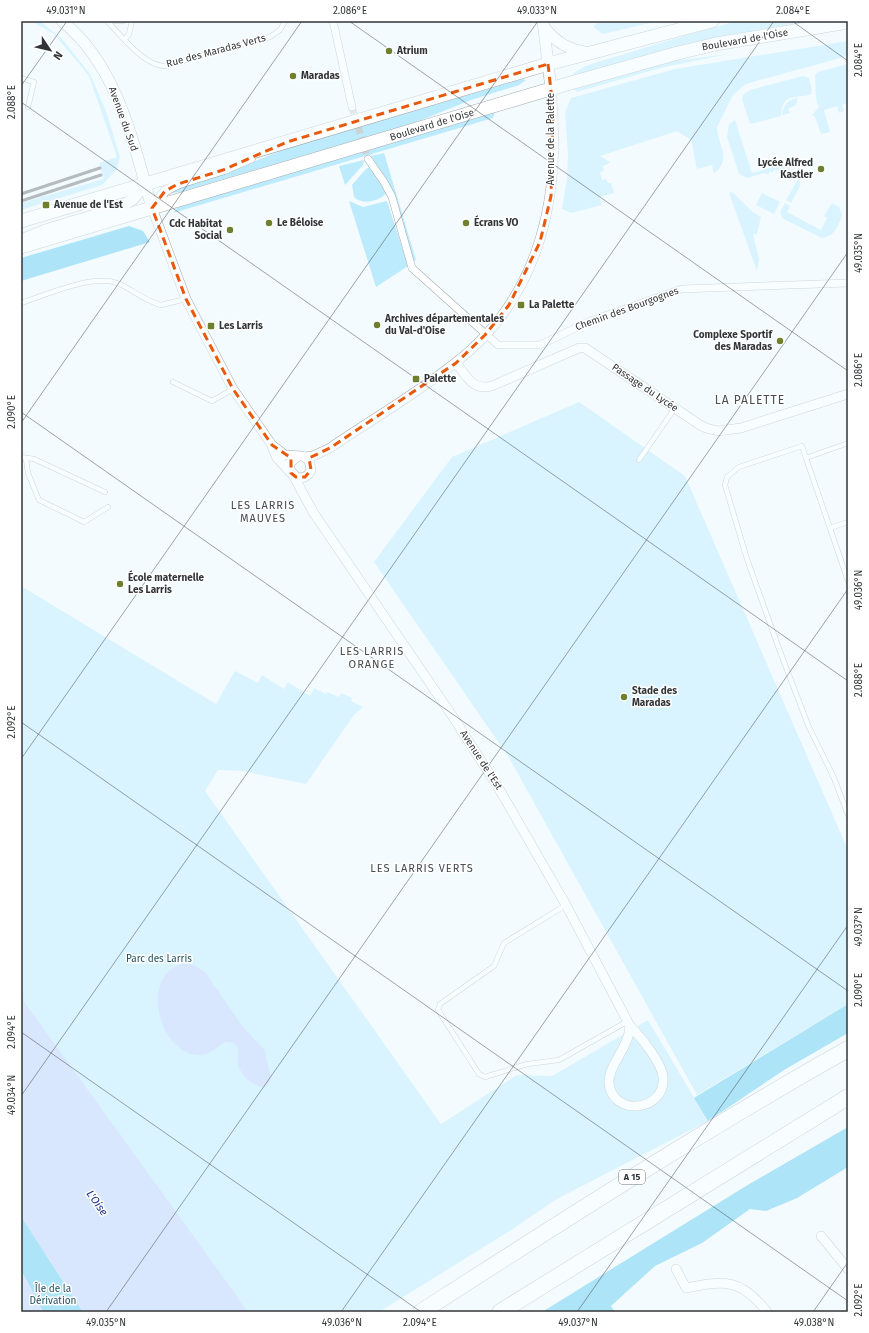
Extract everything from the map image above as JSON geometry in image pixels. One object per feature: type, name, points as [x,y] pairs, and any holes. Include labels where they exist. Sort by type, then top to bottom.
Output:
[{"type":"highway","name":"A 15","points":[[421,1312],[603,1195],[794,1079],[848,1049]]},
{"type":"highway","points":[[500,1312],[848,1097]]},
{"type":"main road","points":[[21,221],[548,64],[712,21]]},
{"type":"main road","name":"Boulevard de l'Oise","points":[[21,247],[551,89],[716,44],[848,22]]},
{"type":"street","name":"Avenue du Sud","points":[[62,21],[83,42],[101,66],[108,79],[126,122],[152,208]]},
{"type":"street","points":[[333,21],[352,107]]},
{"type":"street","points":[[544,24],[561,44],[577,51],[591,53]]},
{"type":"street","name":"Avenue de la Palette","points":[[301,457],[313,456],[330,448],[456,363],[485,335],[509,305],[521,285],[540,242],[546,221],[554,170],[551,89],[544,24]]},
{"type":"street","points":[[152,208],[165,191],[178,184],[223,170],[287,142]]},
{"type":"street","name":"Chemin des Bourgognes","points":[[368,159],[384,182],[392,197],[412,268],[485,335],[498,345],[536,346],[590,321],[682,289],[848,283]]},
{"type":"street","points":[[21,240],[45,230],[118,208],[133,199],[145,185]]},
{"type":"street","name":"Avenue de l'Est","points":[[152,208],[186,299],[233,388],[272,445],[277,458],[292,474],[311,508],[480,757],[514,812],[629,1023],[646,1043],[663,1077],[661,1088],[655,1098],[645,1105],[635,1107],[627,1105],[617,1098],[610,1083],[612,1071],[626,1045],[629,1023]]},
{"type":"street","name":"Passage du Lycée","points":[[456,363],[475,385],[482,388],[498,383],[580,348],[585,348],[674,408],[706,428],[712,430],[728,430],[848,394]]},
{"type":"street","name":"Avenue de l'Est","points":[[272,445],[285,455],[301,457]]},
{"type":"street","name":"Avenue de la Palette","points":[[310,470],[330,448]]},
{"type":"street","points":[[301,457],[310,462],[310,470],[302,478],[292,474],[290,463],[301,457]]},
{"type":"street","name":"Avenue de l'Est","points":[[310,470],[307,486],[311,508]]},
{"type":"street","points":[[821,1236],[848,1269]]},
{"type":"street","points":[[676,1269],[686,1288],[716,1282],[741,1286],[759,1301],[767,1312]]},
{"type":"lane","name":"Rue des Maradas Verts","points":[[108,21],[123,21]]},
{"type":"lane","name":"Rue des Maradas Verts","points":[[108,21],[146,59],[158,66],[164,66],[270,37],[280,30],[285,21]]},
{"type":"lane","points":[[125,39],[129,34],[132,21]]},
{"type":"lane","points":[[21,78],[34,82],[28,107]]},
{"type":"lane","points":[[21,303],[100,280],[116,283],[161,305],[186,299]]},
{"type":"lane","points":[[173,382],[212,401],[233,388]]},
{"type":"lane","points":[[639,460],[674,408]]},
{"type":"lane","points":[[806,458],[848,443]]},
{"type":"lane","points":[[848,581],[802,446],[739,467],[732,471],[727,477],[725,485],[748,559],[778,646],[808,725],[834,778],[848,815]]},
{"type":"lane","points":[[21,457],[26,459],[34,459],[105,492]]},
{"type":"lane","points":[[26,459],[28,473],[39,500],[84,522],[108,507]]},
{"type":"lane","points":[[830,528],[848,522]]},
{"type":"lane","points":[[566,905],[504,943],[494,966],[440,1004],[438,1010],[479,1074],[485,1077],[527,1064],[559,1060],[629,1023]]},
{"type":"highlighted area","points":[[548,64],[553,109],[551,196],[540,242],[509,305],[485,335],[456,363],[330,448],[309,458],[311,470],[305,477],[296,477],[291,473],[291,458],[272,445],[233,389],[186,299],[152,208],[165,191],[178,184],[223,170],[287,142]]},
{"type":"green space","points":[[31,21],[40,21],[63,40],[90,74],[106,111],[120,157],[117,169],[102,185],[21,210],[21,203],[104,179],[99,163],[117,157],[89,76],[54,34]]},
{"type":"green space","points":[[596,21],[659,21],[603,34],[593,27],[598,22]]},
{"type":"green space","points":[[737,21],[812,21],[723,37],[635,58],[577,75],[572,74],[585,66]]},
{"type":"green space","points":[[848,41],[848,56],[746,84],[733,95],[717,127],[723,157],[720,168],[714,173],[712,165],[697,169],[691,140],[677,131],[600,156],[610,162],[603,166],[604,170],[600,173],[602,180],[606,179],[608,183],[611,183],[614,193],[600,197],[602,205],[571,213],[562,209],[567,179],[568,154],[565,113],[571,98],[675,69]]},
{"type":"green space","points":[[728,54],[660,68],[577,92],[573,89],[666,62]]},
{"type":"green space","points":[[848,64],[848,103],[842,105],[844,111],[839,113],[837,106],[824,110],[830,132],[821,134],[815,117],[812,115],[819,107],[816,96],[815,75],[818,72]]},
{"type":"green space","points":[[803,76],[809,78],[812,90],[811,94],[788,99],[784,102],[781,116],[750,124],[742,99],[743,95],[750,90]]},
{"type":"green space","points":[[522,79],[526,80],[519,85],[471,100],[414,123],[180,192],[170,193],[174,189],[223,174],[288,148]]},
{"type":"green space","points":[[798,98],[796,105],[788,109],[790,113],[782,115],[787,103]]},
{"type":"green space","points":[[495,112],[493,118],[173,213],[178,207]]},
{"type":"green space","points":[[735,120],[752,173],[782,164],[791,166],[787,173],[779,169],[777,171],[774,170],[772,173],[770,171],[768,175],[765,173],[747,178],[739,174],[727,137],[729,124]]},
{"type":"green space","points":[[384,153],[416,260],[414,261],[391,187],[371,156]]},
{"type":"green space","points":[[364,160],[363,165],[345,185],[339,166]]},
{"type":"green space","points":[[370,167],[387,193],[375,200],[366,202],[358,200],[354,197],[352,185],[366,169]]},
{"type":"green space","points":[[800,176],[799,182],[801,184],[791,203],[786,200]]},
{"type":"green space","points":[[732,192],[753,212],[761,217],[757,234],[753,234],[759,259],[757,271],[729,193]]},
{"type":"green space","points":[[762,193],[780,202],[774,214],[756,205]]},
{"type":"green space","points":[[349,201],[363,207],[387,201],[408,266],[376,287]]},
{"type":"green space","points":[[785,203],[790,206],[787,212],[821,230],[827,218],[824,216],[832,203],[839,207],[842,215],[838,226],[833,233],[822,238],[782,218],[780,212]]},
{"type":"green space","points":[[129,226],[143,231],[150,242],[21,281],[21,258]]},
{"type":"green space","name":"Stade des Maradas","points":[[579,402],[685,476],[848,850],[848,1004],[697,1095],[508,756],[374,562],[452,457]]},
{"type":"green space","name":"Parc des Larris","points":[[21,586],[216,704],[235,671],[258,683],[262,675],[284,689],[288,682],[310,696],[314,688],[326,694],[327,692],[339,697],[341,693],[352,698],[351,701],[363,707],[354,715],[306,784],[242,771],[218,770],[205,791],[441,1124],[517,1075],[552,1076],[648,1020],[708,1121],[555,1200],[513,1229],[379,1312],[247,1312],[21,997]]},
{"type":"green space","points":[[848,1004],[848,1033],[784,1070],[708,1121],[694,1098]]},
{"type":"green space","points":[[848,1127],[848,1167],[797,1198],[766,1211],[750,1209],[702,1243],[655,1266],[611,1306],[615,1312],[542,1312],[746,1186]]},
{"type":"green space","name":"Île de la Dérivation","points":[[21,1216],[83,1312],[43,1312],[21,1270]]},
{"type":"water","points":[[184,963],[194,965],[205,972],[243,1027],[264,1049],[271,1077],[269,1083],[265,1087],[252,1083],[241,1072],[238,1064],[238,1051],[234,1043],[224,1042],[211,1052],[200,1055],[186,1052],[174,1043],[165,1029],[159,1014],[158,998],[161,983],[170,970]]},
{"type":"water","name":"L'Oise","points":[[21,997],[247,1312],[83,1312],[21,1216]]},
{"type":"water","points":[[21,1270],[43,1312],[21,1312]]},
{"type":"tunnel","points":[[352,107],[368,159]]},
{"type":"railway","points":[[21,194],[100,168]]},
{"type":"railway","points":[[21,201],[101,175]]},
{"type":"place","name":"Atrium","points":[[389,51]]},
{"type":"place","name":"Maradas","points":[[293,76]]},
{"type":"place","name":"Lycée Alfred Kastler","points":[[821,169]]},
{"type":"place","name":"Avenue de l'Est","points":[[46,205]]},
{"type":"place","name":"Le Béloise","points":[[269,223]]},
{"type":"place","name":"Écrans VO","points":[[466,223]]},
{"type":"place","name":"Cdc Habitat Social","points":[[230,230]]},
{"type":"place","name":"La Palette","points":[[521,305]]},
{"type":"place","name":"Archives départementales du Val-d'Oise","points":[[377,325]]},
{"type":"place","name":"Les Larris","points":[[211,326]]},
{"type":"place","name":"Complexe Sportif des Maradas","points":[[780,341]]},
{"type":"place","name":"Palette","points":[[416,379]]},
{"type":"place","name":"École maternelle Les Larris","points":[[120,584]]},
{"type":"place","name":"Stade des Maradas","points":[[624,697]]},
{"type":"district","name":"LA PALETTE","points":[[750,400]]},
{"type":"district","name":"LES LARRIS MAUVES","points":[[263,511]]},
{"type":"district","name":"LES LARRIS ORANGE","points":[[372,657]]},
{"type":"district","name":"LES LARRIS VERTS","points":[[422,868]]}]
